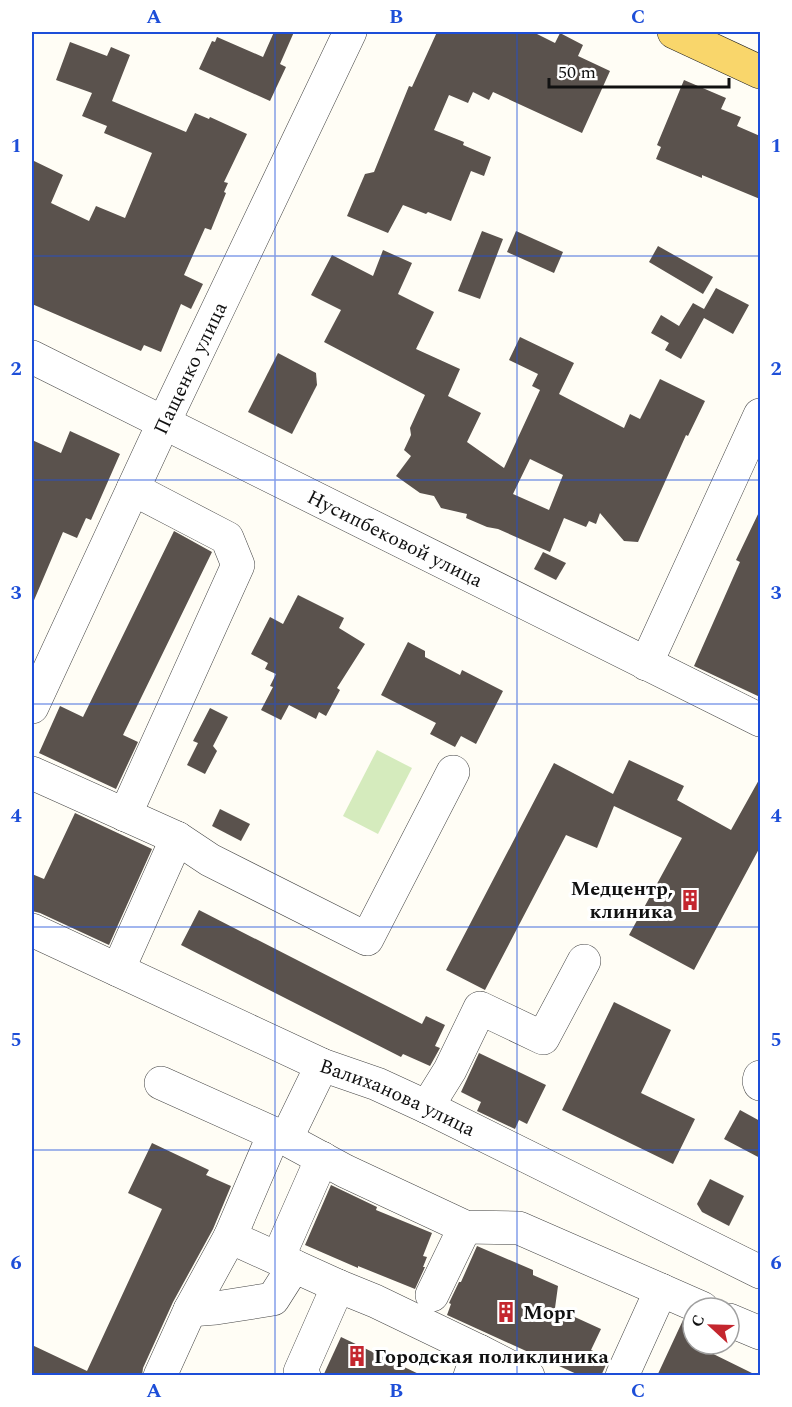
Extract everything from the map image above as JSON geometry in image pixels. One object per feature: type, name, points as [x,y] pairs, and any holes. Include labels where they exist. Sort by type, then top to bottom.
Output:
[{"type":"main road","points":[[674,32],[760,72]]},
{"type":"street","name":"Пащенко улица","points":[[32,707],[164,422],[350,32]]},
{"type":"street","name":"Нусипбековой улица","points":[[32,357],[760,720]]},
{"type":"street","points":[[646,664],[760,415]]},
{"type":"street","points":[[124,815],[238,565],[227,538],[133,489]]},
{"type":"street","points":[[32,774],[177,838],[210,860],[367,939],[453,772]]},
{"type":"street","points":[[118,970],[177,838]]},
{"type":"street","name":"Валиханова улица","points":[[32,930],[322,1065],[377,1084],[427,1107],[760,1272]]},
{"type":"street","points":[[427,1107],[450,1070],[480,1008],[543,1038],[584,960]]},
{"type":"street","points":[[160,1376],[190,1310],[230,1237],[280,1136],[322,1065]]},
{"type":"street","points":[[760,1077],[760,1083]]},
{"type":"street","points":[[161,1083],[280,1136],[345,1171],[465,1227],[519,1228],[681,1299]]},
{"type":"street","points":[[190,1310],[273,1299],[322,1158]]},
{"type":"street","points":[[432,1295],[465,1227]]},
{"type":"street","points":[[230,1237],[375,1301],[475,1363],[528,1376]]},
{"type":"street","points":[[304,1376],[300,1372],[338,1286]]},
{"type":"street","points":[[622,1376],[662,1290]]},
{"type":"street","points":[[741,1325],[760,1333]]},
{"type":"green space","points":[[377,750],[412,768],[378,834],[343,816]]},
{"type":"building","points":[[274,32],[294,32],[280,64],[286,67],[270,101],[199,69],[212,41],[215,42],[217,37],[263,57]]},
{"type":"building","points":[[437,32],[533,32],[555,43],[560,33],[583,45],[578,56],[610,71],[582,133],[493,92],[489,100],[473,92],[468,103],[449,95],[434,130],[464,142],[463,145],[491,157],[484,176],[471,171],[451,221],[403,205],[388,233],[347,216],[365,174],[374,172],[409,86],[412,87]]},
{"type":"building","points":[[70,42],[107,56],[111,47],[130,55],[112,101],[186,132],[195,113],[209,119],[210,117],[247,134],[224,182],[228,183],[224,192],[226,193],[211,230],[205,228],[184,275],[203,284],[191,309],[181,304],[161,352],[144,345],[141,351],[32,304],[32,160],[63,175],[51,203],[89,221],[96,206],[125,218],[152,153],[104,133],[107,126],[82,116],[92,93],[56,80]]},
{"type":"building","points":[[684,80],[726,98],[721,109],[741,117],[737,126],[760,136],[760,199],[656,159],[661,147],[657,145]]},
{"type":"building","points":[[482,231],[503,239],[480,299],[458,291]]},
{"type":"building","points":[[516,231],[563,252],[554,273],[507,252]]},
{"type":"building","points":[[658,246],[713,277],[703,294],[649,262]]},
{"type":"building","points":[[383,250],[412,263],[398,294],[434,312],[416,349],[460,369],[448,396],[481,413],[467,442],[504,468],[540,390],[532,386],[538,374],[509,360],[520,337],[574,363],[559,394],[624,428],[630,414],[640,419],[660,379],[705,401],[688,436],[686,435],[638,542],[624,541],[600,513],[596,524],[589,521],[586,527],[564,518],[550,552],[498,529],[466,518],[467,514],[441,508],[434,496],[420,493],[396,476],[411,456],[404,450],[411,435],[410,428],[425,395],[324,342],[341,310],[311,295],[332,255],[373,276]],"holes":[[[530,459],[563,475],[549,510],[513,494]]]},
{"type":"building","points":[[716,288],[749,305],[733,334],[704,318],[681,359],[665,350],[669,343],[651,333],[661,315],[679,326],[693,303],[704,309]]},
{"type":"building","points":[[278,353],[316,373],[317,385],[292,434],[248,412]]},
{"type":"building","points":[[70,431],[120,454],[91,520],[86,518],[77,538],[63,532],[32,605],[32,440],[61,453]]},
{"type":"building","points":[[760,510],[760,697],[694,666],[740,562],[736,560]]},
{"type":"building","points":[[174,531],[212,552],[123,735],[138,742],[116,789],[39,753],[60,706],[83,717]]},
{"type":"building","points":[[543,552],[566,563],[556,580],[534,569]]},
{"type":"building","points":[[298,595],[344,618],[339,628],[365,644],[337,688],[340,690],[326,716],[319,712],[316,719],[289,705],[281,720],[261,710],[273,687],[270,686],[276,674],[265,669],[268,663],[251,654],[270,617],[283,624]]},
{"type":"building","points":[[408,642],[425,651],[425,657],[460,675],[462,670],[503,691],[476,744],[461,736],[455,747],[430,734],[436,723],[381,695]]},
{"type":"building","points":[[210,708],[228,717],[213,746],[217,751],[205,774],[187,765],[198,743],[193,741]]},
{"type":"building","points":[[629,760],[684,786],[677,800],[731,830],[760,778],[760,847],[694,970],[629,935],[682,838],[614,806],[597,848],[566,835],[485,990],[446,970],[554,763],[613,794]]},
{"type":"building","points":[[220,809],[250,824],[241,841],[212,826]]},
{"type":"building","points":[[75,813],[152,849],[109,945],[32,911],[32,874],[44,879]]},
{"type":"building","points":[[199,910],[422,1024],[426,1016],[445,1025],[435,1046],[440,1048],[430,1066],[403,1054],[401,1057],[181,945]]},
{"type":"building","points":[[614,1002],[671,1030],[641,1093],[695,1119],[673,1164],[562,1110]]},
{"type":"building","points":[[479,1053],[546,1085],[527,1124],[519,1120],[515,1129],[477,1111],[481,1102],[461,1092]]},
{"type":"building","points":[[740,1110],[760,1121],[760,1158],[724,1139]]},
{"type":"building","points":[[152,1143],[209,1170],[206,1175],[231,1186],[213,1229],[173,1302],[143,1368],[142,1376],[32,1376],[32,1345],[87,1371],[162,1209],[128,1193]]},
{"type":"building","points":[[710,1179],[744,1196],[729,1226],[702,1212],[697,1204]]},
{"type":"building","points":[[331,1185],[377,1207],[376,1210],[432,1233],[423,1256],[427,1257],[423,1267],[425,1267],[415,1289],[305,1245]]},
{"type":"building","name":"Морг","points":[[477,1246],[533,1270],[533,1275],[558,1286],[555,1308],[601,1329],[591,1350],[609,1358],[601,1376],[581,1376],[447,1315],[451,1304],[449,1303]]},
{"type":"building","points":[[681,1324],[681,1356],[717,1356],[758,1376],[657,1376]]},
{"type":"building","name":"Городская поликлиника","points":[[341,1337],[423,1376],[323,1376]]},
{"type":"place","name":"Медцентр, клиника","points":[[690,900]]},
{"type":"place","name":"Морг","points":[[506,1312]]},
{"type":"place","name":"Городская поликлиника","points":[[357,1356]]}]
